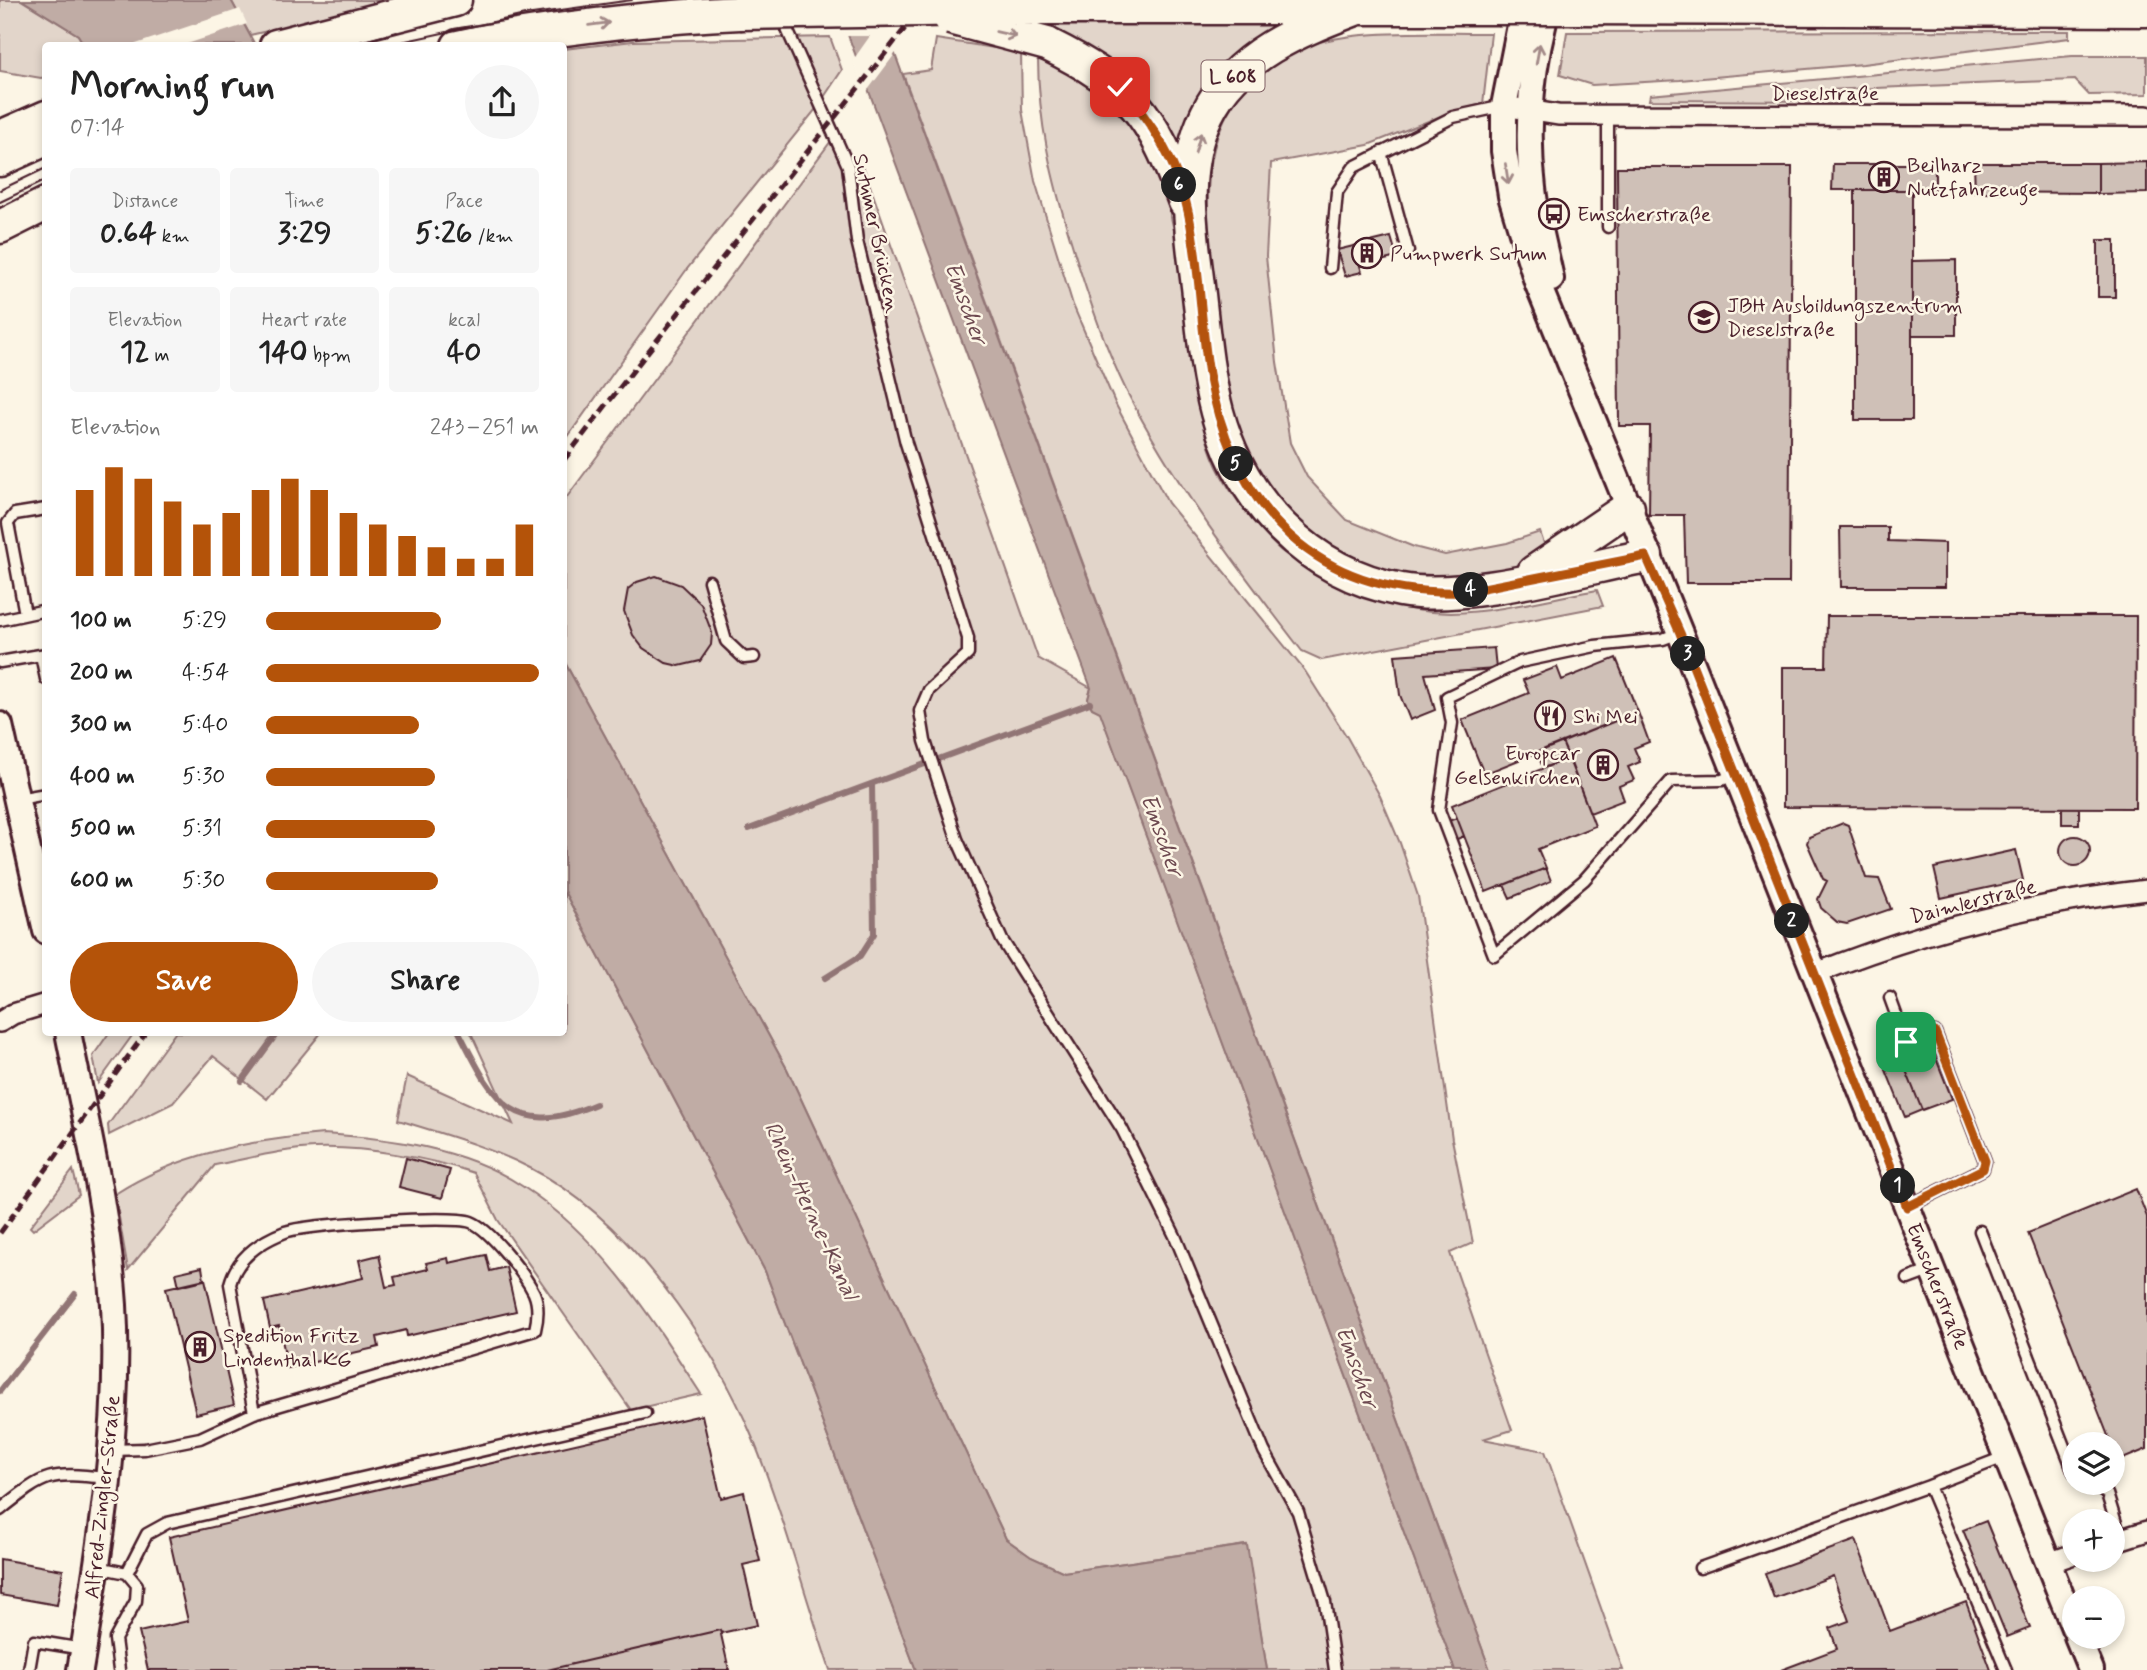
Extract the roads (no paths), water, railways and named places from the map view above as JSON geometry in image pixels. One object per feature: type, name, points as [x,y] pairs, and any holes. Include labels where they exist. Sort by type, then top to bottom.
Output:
[{"type":"main road","points":[[292,42],[455,0]]},
{"type":"main road","name":"L 608","points":[[480,42],[535,32],[662,17],[918,9],[1359,8],[1562,4],[2147,10]]},
{"type":"main road","name":"L 608","points":[[1359,8],[1278,40],[1231,78],[1206,115],[1192,165],[1188,210],[1209,372],[1217,411],[1239,472],[1274,520],[1297,542],[1339,569],[1401,590],[1463,592],[1646,556]]},
{"type":"main road","name":"L 608","points":[[918,9],[1047,44],[1090,65],[1120,87],[1139,108],[1173,169],[1188,210]]},
{"type":"main road","points":[[0,135],[42,118]]},
{"type":"main road","points":[[0,160],[42,141]]},
{"type":"main road","points":[[0,227],[42,206]]},
{"type":"main road","name":"L 608","points":[[1521,580],[1598,531],[1628,508]]},
{"type":"street","name":"Emscherstraße","points":[[1511,4],[1504,106],[1504,151],[1511,197],[1537,282],[1646,556],[1680,633],[2062,1598]]},
{"type":"street","name":"Emscherstraße","points":[[1562,4],[1537,59],[1530,110],[1533,189],[1569,358]]},
{"type":"street","name":"Dieselstraße","points":[[1504,106],[1559,116],[2147,116]]},
{"type":"street","points":[[0,725],[41,886]]},
{"type":"street","name":"Daimlerstraße","points":[[1814,974],[1873,951],[1965,923],[2088,897],[2147,890]]},
{"type":"street","points":[[0,1022],[13,1014],[42,1005]]},
{"type":"street","name":"Alfred-Zingler-Straße","points":[[69,1036],[103,1205],[115,1359],[108,1478],[81,1660]]},
{"type":"street","points":[[2125,1537],[2147,1531]]},
{"type":"street","points":[[2048,1563],[2062,1558]]},
{"type":"street","points":[[2082,1649],[2091,1670]]},
{"type":"lane","name":"Sutumer Brücken","points":[[775,0],[799,62],[848,166],[857,241],[906,443],[968,638],[968,654],[929,690],[920,711],[925,741],[940,789],[957,839],[1002,940],[1122,1129],[1143,1166],[1175,1236],[1264,1451],[1298,1512],[1325,1602],[1335,1670]]},
{"type":"lane","points":[[1330,268],[1337,192],[1354,167],[1453,117],[1504,106]]},
{"type":"lane","points":[[1608,116],[1608,228]]},
{"type":"lane","points":[[1381,152],[1408,251]]},
{"type":"lane","points":[[26,614],[8,523],[15,514],[42,510]]},
{"type":"lane","points":[[709,582],[714,607],[726,640],[744,658],[754,657]]},
{"type":"lane","points":[[0,620],[42,611]]},
{"type":"lane","points":[[1680,633],[1663,639],[1595,646],[1520,662],[1447,697],[1452,723],[1439,810],[1494,955],[1584,880],[1671,781],[1722,780],[1734,775]]},
{"type":"lane","points":[[0,662],[42,655]]},
{"type":"lane","points":[[17,799],[42,795]]},
{"type":"lane","points":[[1890,998],[1906,1042],[1935,1032],[1985,1161],[1983,1169],[1907,1207]]},
{"type":"lane","points":[[111,1450],[145,1449],[200,1438],[254,1413],[536,1330],[539,1317],[534,1294],[493,1239],[470,1222],[381,1221],[287,1231],[253,1249],[235,1265],[230,1284],[254,1413]]},
{"type":"lane","points":[[1980,1231],[2062,1441]]},
{"type":"lane","points":[[1908,1279],[1932,1270]]},
{"type":"lane","points":[[127,1573],[147,1534],[167,1523],[645,1413]]},
{"type":"lane","points":[[1700,1569],[2007,1456]]},
{"type":"lane","points":[[0,1510],[38,1479],[62,1474],[108,1478]]},
{"type":"lane","points":[[1929,1486],[2006,1670]]},
{"type":"lane","points":[[96,1567],[127,1573],[133,1577],[137,1593],[115,1639],[119,1670]]},
{"type":"lane","points":[[29,1670],[34,1641],[81,1660]]},
{"type":"water","points":[[22,0],[231,0],[253,42],[82,42],[78,35]]},
{"type":"water","name":"Emscher","points":[[835,0],[875,0],[1490,1670],[1455,1670],[1100,712],[1092,708],[1088,699],[1091,688]]},
{"type":"water","name":"Rhein-Herne-Kanal","points":[[567,666],[787,1069],[1006,1539],[1031,1557],[1064,1572],[1247,1545],[1267,1670],[916,1670],[765,1271],[567,897]]},
{"type":"waterway","points":[[749,829],[1090,703]]},
{"type":"waterway","points":[[825,978],[860,956],[874,934],[872,784]]},
{"type":"waterway","points":[[242,1081],[275,1036]]},
{"type":"waterway","points":[[461,1036],[483,1077],[509,1107],[525,1115],[544,1118],[567,1114],[596,1104]]},
{"type":"waterway","points":[[0,1391],[75,1294]]},
{"type":"tram line","points":[[401,42],[525,15],[632,0]]},
{"type":"tram line","points":[[360,42],[397,32]]},
{"type":"tram line","points":[[0,190],[42,170]]},
{"type":"tram line","points":[[0,202],[42,182]]},
{"type":"railway","points":[[567,456],[927,0]]},
{"type":"railway","points":[[0,1233],[143,1036]]},
{"type":"place","name":"Beilharz Nutzfahrzeuge","points":[[1884,177]]},
{"type":"place","name":"Emscherstraße","points":[[1554,214]]},
{"type":"place","name":"Pumpwerk Sutum","points":[[1367,253]]},
{"type":"place","name":"JBH Ausbildungszentrum Dieselstraße","points":[[1704,317]]},
{"type":"place","name":"Shi Mei","points":[[1550,716]]},
{"type":"place","name":"Europcar Gelsenkirchen","points":[[1603,765]]},
{"type":"place","name":"Spedition Fritz Lindenthal KG","points":[[200,1347]]}]
